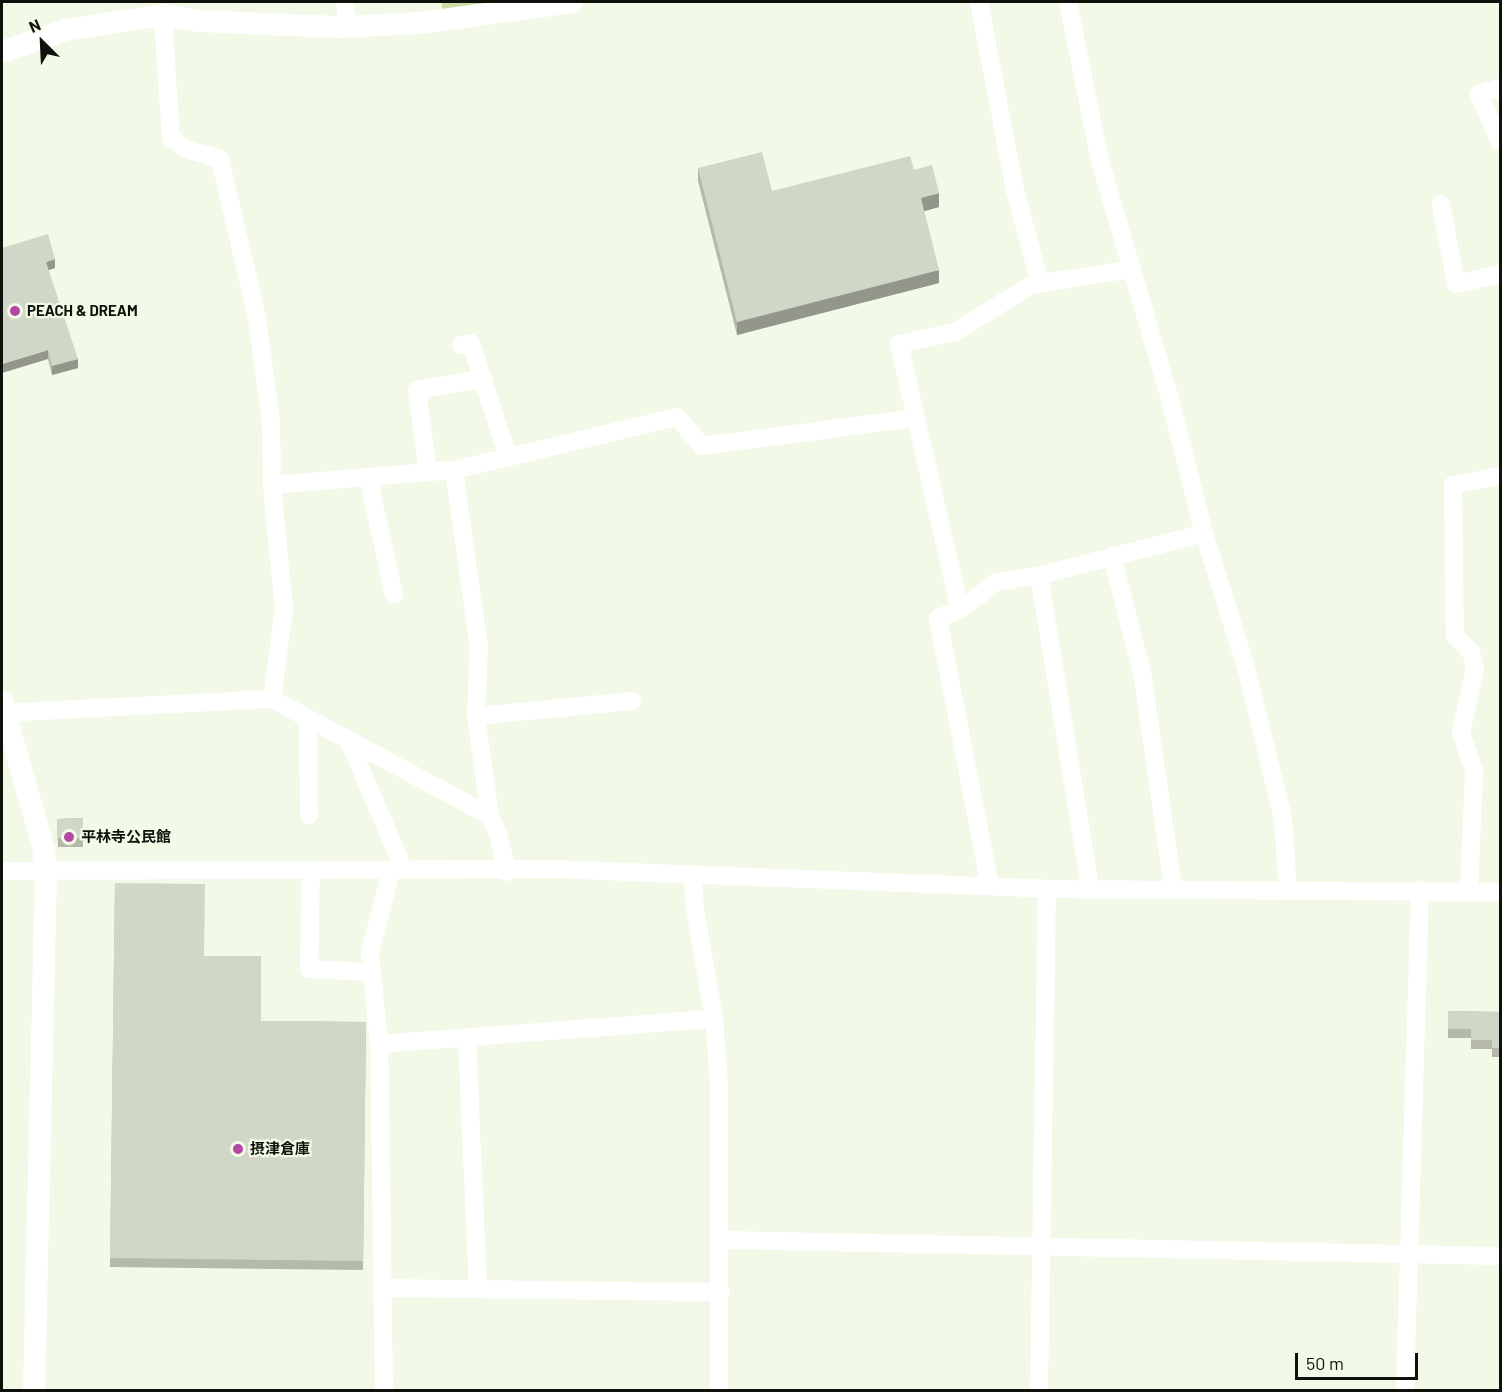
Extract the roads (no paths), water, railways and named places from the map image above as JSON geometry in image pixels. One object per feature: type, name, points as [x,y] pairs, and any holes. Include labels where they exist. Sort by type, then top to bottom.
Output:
[{"type":"street","points":[[345,2],[347,27]]},
{"type":"street","points":[[2,52],[65,30],[162,8],[199,21],[347,27],[420,23],[573,2]]},
{"type":"street","points":[[979,2],[1014,186],[1040,284]]},
{"type":"street","points":[[1068,2],[1100,161],[1167,388],[1204,533],[1247,671],[1280,808],[1288,888]]},
{"type":"street","points":[[162,8],[171,138],[186,149],[220,159],[256,318],[271,422],[272,485],[284,609],[272,699]]},
{"type":"street","points":[[1500,88],[1479,94],[1500,142]]},
{"type":"street","points":[[1441,204],[1456,284],[1500,274]]},
{"type":"street","points":[[960,610],[899,344],[955,332],[1031,285],[1131,269]]},
{"type":"street","points":[[461,345],[471,343],[508,457]]},
{"type":"street","points":[[428,472],[417,390],[483,379]]},
{"type":"street","points":[[272,485],[454,470],[677,417],[702,446],[916,418]]},
{"type":"street","points":[[454,470],[479,647],[476,716],[490,816],[498,833],[507,872]]},
{"type":"street","points":[[1470,891],[1474,771],[1461,733],[1474,669],[1471,652],[1455,636],[1453,485],[1500,476]]},
{"type":"street","points":[[368,477],[394,594]]},
{"type":"street","points":[[990,886],[938,618],[960,610],[996,582],[1040,575],[1204,533]]},
{"type":"street","points":[[1112,556],[1142,672],[1173,888]]},
{"type":"street","points":[[1040,575],[1090,887]]},
{"type":"street","points":[[34,1390],[46,870],[44,849],[2,709],[272,699],[490,816]]},
{"type":"street","points":[[476,716],[632,701]]},
{"type":"street","points":[[308,719],[309,815]]},
{"type":"street","points":[[349,741],[398,870],[370,952],[379,1044],[384,1390]]},
{"type":"street","points":[[2,871],[507,872],[555,869],[1047,889],[1090,887],[1288,888],[1500,892]]},
{"type":"street","points":[[311,871],[309,969],[372,972]]},
{"type":"street","points":[[693,874],[695,909],[714,1019],[722,1240],[719,1390]]},
{"type":"street","points":[[1039,1390],[1047,889]]},
{"type":"street","points":[[1406,1390],[1420,889]]},
{"type":"street","points":[[379,1044],[714,1019]]},
{"type":"street","points":[[467,1038],[478,1289]]},
{"type":"street","points":[[722,1240],[1500,1256]]},
{"type":"street","points":[[383,1288],[721,1293]]},
{"type":"place","name":"PEACH & DREAM","points":[[15,311]]},
{"type":"place","name":"平林寺公民館","points":[[69,837]]},
{"type":"place","name":"摂津倉庫","points":[[238,1149]]}]
